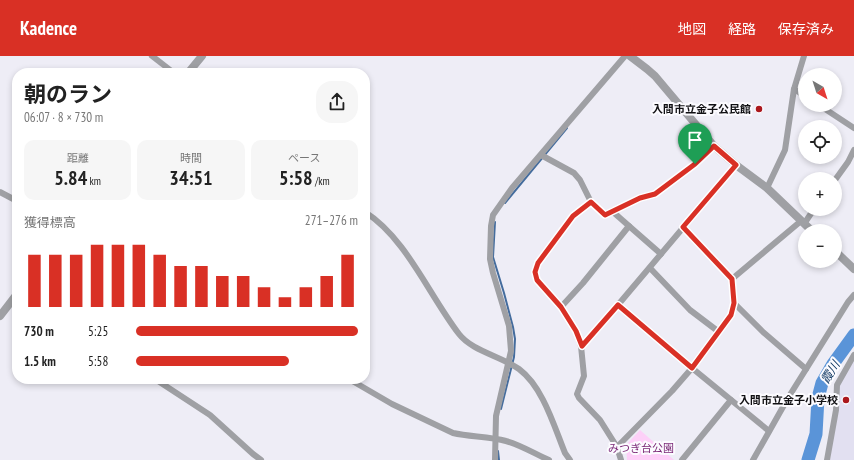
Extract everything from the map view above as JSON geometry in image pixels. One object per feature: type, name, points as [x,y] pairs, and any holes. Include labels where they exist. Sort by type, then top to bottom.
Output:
[{"type":"street","points":[[152,56],[168,68]]},
{"type":"street","points":[[192,68],[202,56]]},
{"type":"street","points":[[495,460],[494,438],[496,416],[511,351],[509,326],[490,259],[491,226],[493,215],[500,203],[625,56]]},
{"type":"street","points":[[630,56],[655,76],[714,146],[736,165],[767,188],[802,222]]},
{"type":"street","points":[[767,188],[785,150],[794,89],[804,56]]},
{"type":"street","points":[[794,89],[798,92]]},
{"type":"street","points":[[830,112],[854,128]]},
{"type":"street","points":[[540,155],[574,173],[580,180],[591,202],[605,215],[640,198],[655,194],[695,164],[714,146]]},
{"type":"street","points":[[841,172],[854,150]]},
{"type":"street","points":[[582,346],[650,268],[736,165]]},
{"type":"street","points":[[0,192],[12,198]]},
{"type":"street","points":[[591,202],[573,216],[538,263],[535,272],[537,280],[561,307],[576,331],[582,346],[584,376],[577,394],[600,420],[617,447],[621,460]]},
{"type":"street","points":[[612,211],[661,254]]},
{"type":"street","points":[[370,216],[382,225],[400,244],[447,317],[463,338],[519,369],[527,377],[538,391],[570,460]]},
{"type":"street","points":[[732,279],[808,216]]},
{"type":"street","points":[[561,307],[630,226]]},
{"type":"street","points":[[617,447],[692,368],[720,332],[731,315],[734,303],[732,279],[683,227]]},
{"type":"street","points":[[842,257],[854,269]]},
{"type":"street","points":[[650,268],[690,310],[720,332]]},
{"type":"street","points":[[753,460],[806,369],[848,302],[854,295]]},
{"type":"street","points":[[0,316],[12,300]]},
{"type":"street","points":[[734,303],[763,332],[806,369]]},
{"type":"street","points":[[618,305],[769,431]]},
{"type":"street","points":[[827,460],[836,410],[837,385],[854,355]]},
{"type":"street","points":[[163,384],[210,415],[253,454],[262,460]]},
{"type":"street","points":[[358,384],[392,404],[448,431],[462,435],[494,438],[507,441],[549,460]]},
{"type":"street","points":[[682,460],[731,400]]},
{"type":"shaded area","name":"入間市立金子小学校","points":[[854,360],[854,460],[830,460],[839,385]]},
{"type":"green space","name":"みつぎ台公園","points":[[640,430],[674,460],[627,460],[626,445]]},
{"type":"waterway","points":[[505,203],[567,128]]},
{"type":"waterway","points":[[495,222],[493,257],[504,293],[515,339],[514,357],[501,409]]},
{"type":"waterway","name":"霞川","points":[[808,460],[816,434],[818,398],[822,383],[833,364],[854,335]]},
{"type":"waterway","points":[[498,451],[499,460]]},
{"type":"place","name":"入間市立金子公民館","points":[[759,109]]},
{"type":"place","name":"入間市立金子小学校","points":[[846,400]]},
{"type":"route","points":[[714,146],[736,165],[683,227],[732,279],[734,303],[731,315],[720,332],[692,368],[618,305],[582,346],[576,331],[561,307],[537,280],[535,272],[538,263],[573,216],[591,202],[605,215],[640,198],[655,194],[695,164],[714,146]]}]
